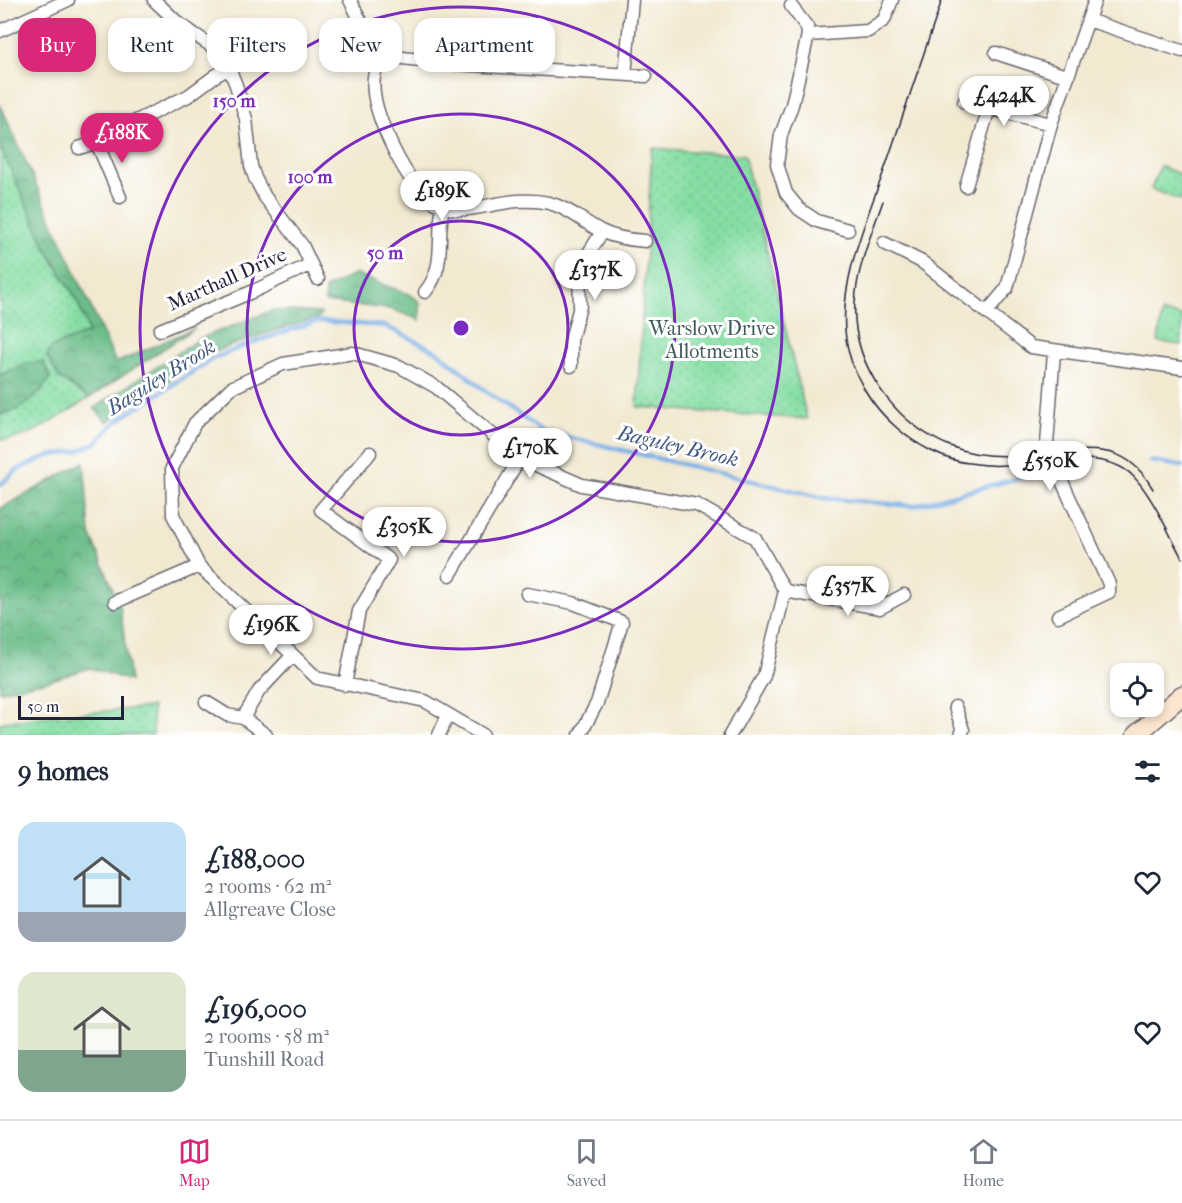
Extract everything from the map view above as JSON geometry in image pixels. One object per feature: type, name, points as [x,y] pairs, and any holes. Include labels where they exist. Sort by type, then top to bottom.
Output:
[{"type":"main road","points":[[1136,735],[1182,695]]},
{"type":"street","points":[[0,31],[68,0]]},
{"type":"street","name":"Marthall Drive","points":[[154,0],[178,23],[207,43]]},
{"type":"street","points":[[350,0],[360,18]]},
{"type":"street","points":[[626,75],[632,0]]},
{"type":"street","points":[[808,35],[868,31],[884,20],[892,0]]},
{"type":"street","points":[[987,312],[1007,288],[1051,124],[1066,76],[1095,0]]},
{"type":"street","points":[[791,6],[807,27],[808,35],[792,105],[781,135],[777,164],[786,193],[799,209],[817,221],[848,230]]},
{"type":"street","points":[[1088,20],[1182,51]]},
{"type":"street","points":[[996,53],[1066,76]]},
{"type":"street","points":[[402,58],[646,76]]},
{"type":"street","points":[[79,148],[97,143],[188,96],[222,72]]},
{"type":"street","name":"Marthall Drive","points":[[230,72],[243,110],[255,178],[265,197],[302,245],[318,279]]},
{"type":"street","points":[[374,72],[375,101],[381,121],[413,180],[433,201],[456,210],[529,200],[562,208],[615,237],[645,241]]},
{"type":"street","points":[[964,102],[1051,124]]},
{"type":"street","points":[[966,186],[989,108]]},
{"type":"street","points":[[97,143],[120,197]]},
{"type":"street","points":[[425,292],[438,273],[439,227],[443,206]]},
{"type":"street","points":[[571,366],[572,340],[580,306],[579,275],[583,262],[602,231]]},
{"type":"street","points":[[884,243],[922,262],[1031,347],[1182,368]]},
{"type":"street","name":"Marthall Drive","points":[[160,330],[254,291],[311,264]]},
{"type":"street","points":[[1054,351],[1047,444],[1049,453],[1109,584],[1109,592],[1058,616]]},
{"type":"street","points":[[483,735],[425,701],[317,678],[199,567],[173,514],[172,468],[195,423],[231,388],[283,364],[353,353],[399,366],[436,387],[520,458],[582,485],[697,505],[755,538],[784,591],[764,676],[730,735]]},
{"type":"street","points":[[345,685],[359,611],[389,560],[321,510],[370,453]]},
{"type":"street","points":[[450,575],[520,458]]},
{"type":"street","points":[[115,602],[199,567]]},
{"type":"street","points":[[784,591],[880,608],[904,595]]},
{"type":"street","points":[[527,594],[573,603],[622,622],[597,702],[579,735]]},
{"type":"street","points":[[243,718],[259,691],[292,656]]},
{"type":"street","points":[[207,702],[227,715],[243,718],[266,735]]},
{"type":"street","points":[[955,707],[963,730],[961,735]]},
{"type":"street","points":[[439,735],[448,715]]},
{"type":"green space","points":[[0,104],[116,363],[195,328],[89,398],[59,378],[47,356],[52,347],[89,332],[77,300],[47,250],[0,146]]},
{"type":"green space","points":[[0,146],[47,250],[77,300],[89,333],[52,347],[59,378],[89,398],[33,432],[9,439],[0,439],[0,414],[2,415],[27,363],[0,375]]},
{"type":"green space","name":"Warslow Drive Allotments","points":[[652,148],[744,155],[807,419],[637,407]]},
{"type":"green space","points":[[1160,166],[1182,175],[1182,201],[1151,189]]},
{"type":"green space","points":[[355,274],[411,295],[420,302],[420,320],[391,309],[325,302],[325,289]]},
{"type":"green space","points":[[273,310],[321,313],[320,317],[257,336],[206,355],[107,422],[94,408],[199,339]]},
{"type":"green space","points":[[1162,313],[1182,316],[1182,345],[1158,342]]},
{"type":"green space","points":[[44,362],[50,378],[40,391],[22,407],[0,414],[0,375],[27,363]]},
{"type":"green space","points":[[84,462],[90,533],[120,606],[130,681],[90,668],[48,681],[0,691],[0,509]]},
{"type":"green space","points":[[152,707],[153,735],[0,735],[0,723],[39,717]]},
{"type":"waterway","name":"Baguley Brook","points":[[0,485],[17,470],[48,456],[78,451],[96,443],[117,421],[212,359],[254,342],[318,321],[385,326],[438,352],[487,392],[542,431],[824,498],[913,506],[1026,476]]},
{"type":"waterway","name":"Baguley Brook","points":[[1150,461],[1182,466]]},
{"type":"tram line","points":[[942,0],[864,224],[851,271],[844,317],[846,339],[857,376],[879,410],[897,428],[921,446],[950,459],[974,464],[997,465],[1090,459],[1121,467],[1133,476],[1147,493],[1182,558]]},
{"type":"tram line","points":[[883,201],[862,263],[856,289],[856,325],[860,347],[869,369],[880,389],[894,407],[930,436],[950,446],[976,453],[1022,455]]},
{"type":"tram line","points":[[1070,451],[1097,451],[1119,455],[1137,467],[1153,489]]}]
